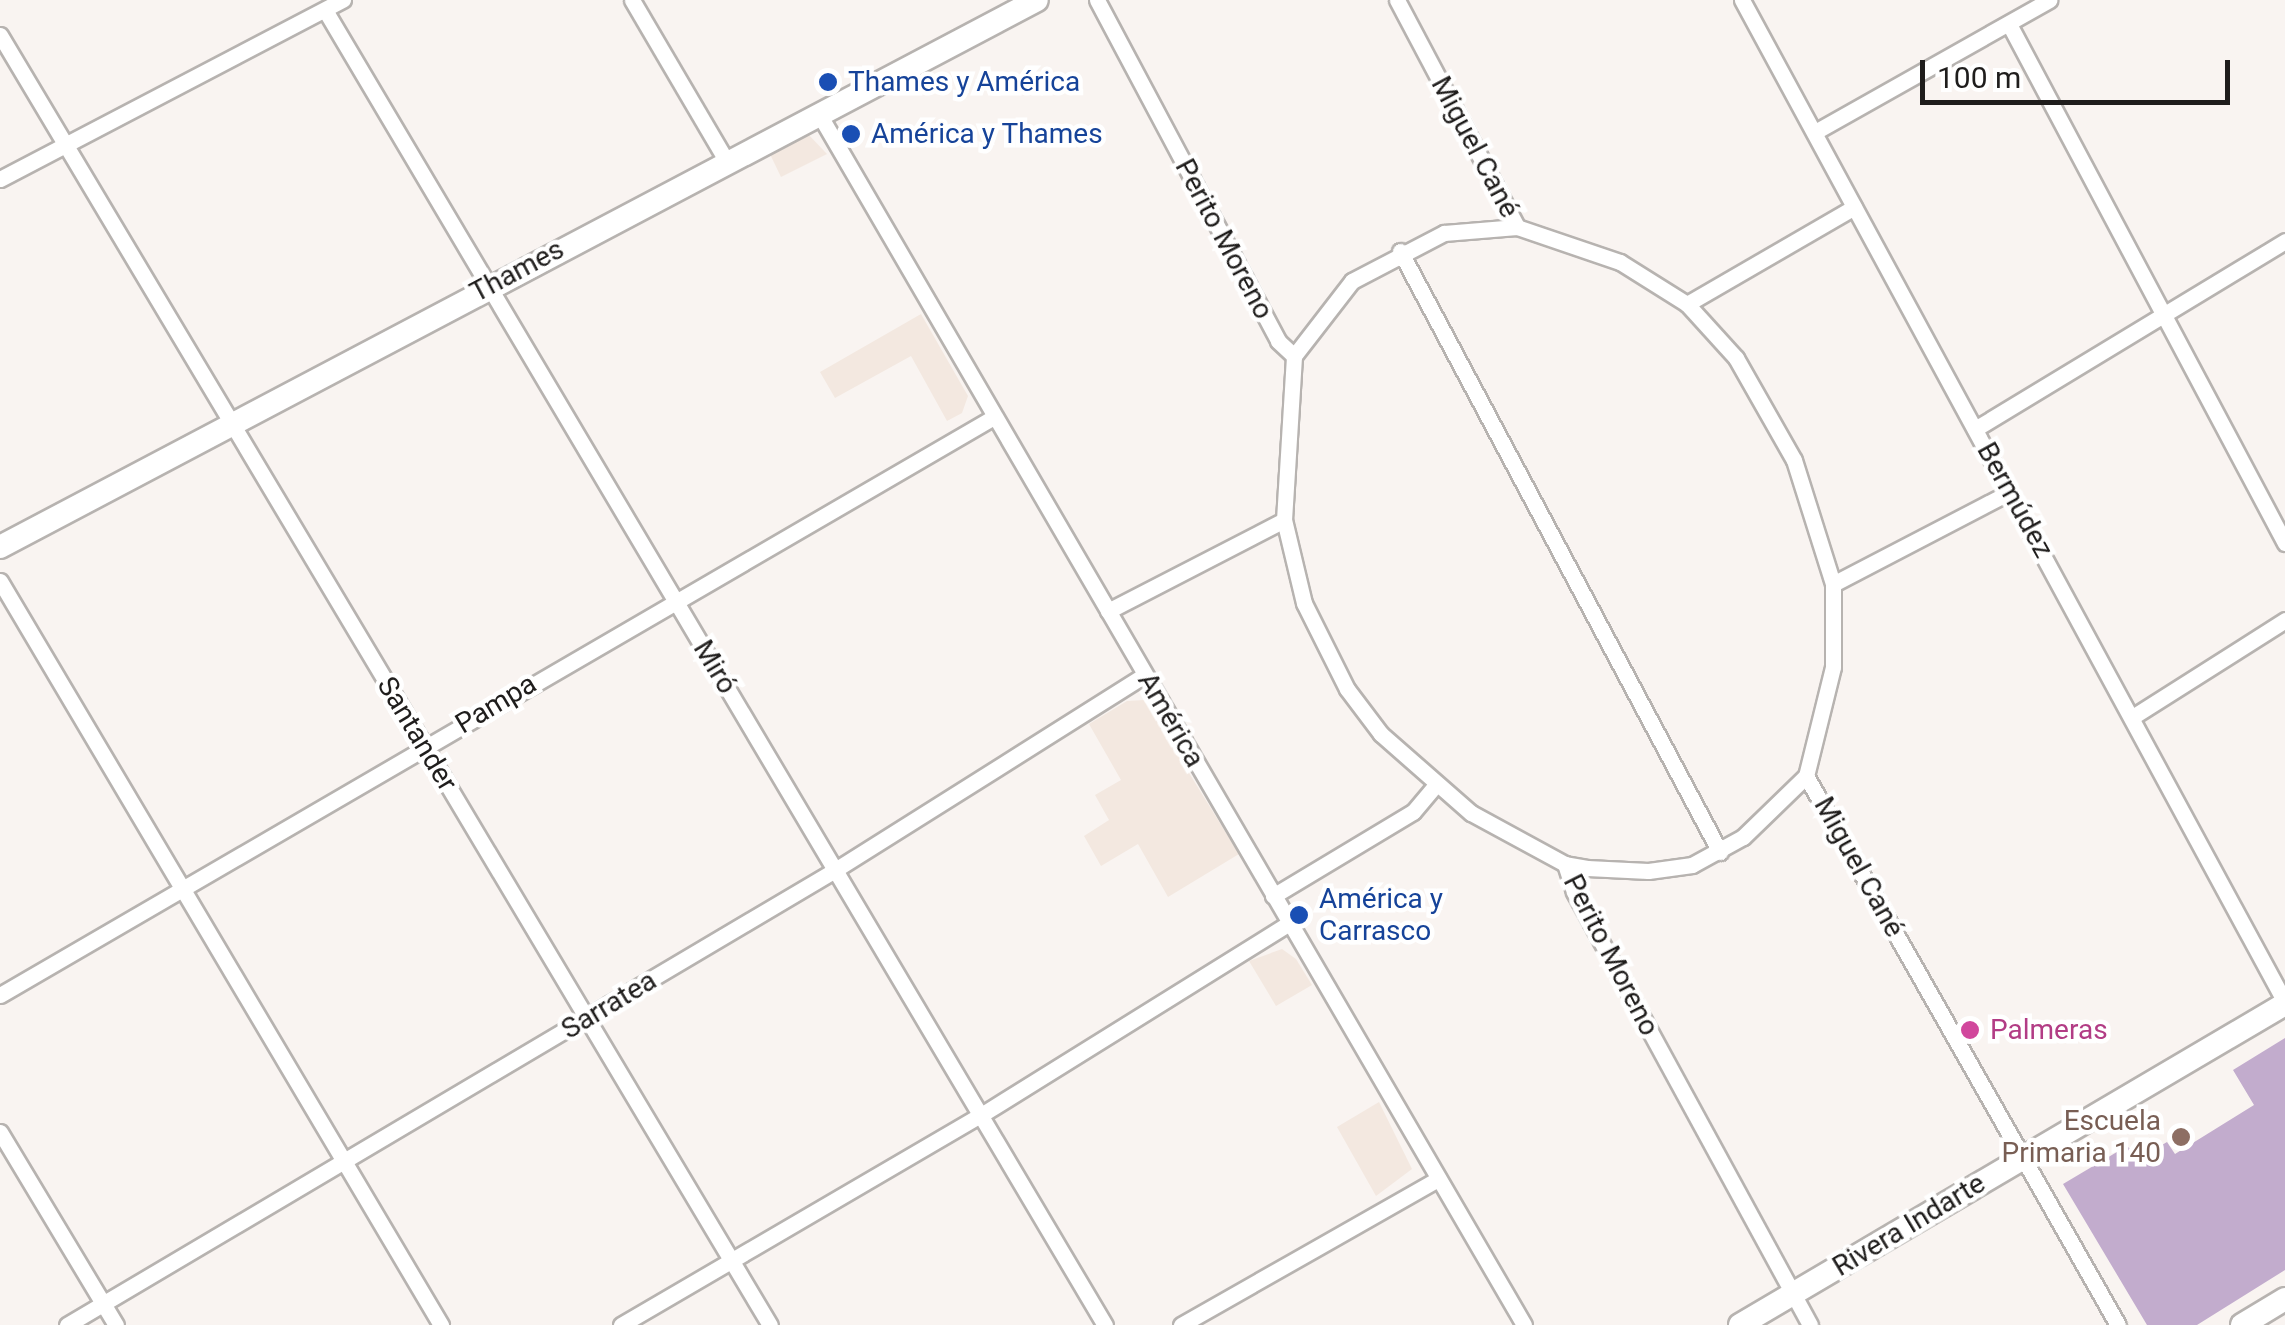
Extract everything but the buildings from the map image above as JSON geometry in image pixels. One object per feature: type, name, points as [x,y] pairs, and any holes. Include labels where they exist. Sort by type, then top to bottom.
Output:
[{"type":"street","points":[[0,180],[65,142],[343,0]]},
{"type":"street","points":[[632,0],[726,160]]},
{"type":"street","name":"Thames","points":[[0,547],[726,160],[1037,0]]},
{"type":"street","name":"Perito Moreno","points":[[1098,0],[1278,341],[1294,356],[1284,520],[1304,603],[1347,689],[1434,787],[1565,864],[1574,892],[1810,1325]]},
{"type":"street","name":"Miguel Cané","points":[[1396,0],[1518,227],[1620,262],[1687,304],[1736,358],[1774,422],[1808,494],[1833,584],[1833,667],[1806,776],[2020,1159],[2118,1325]]},
{"type":"street","name":"Bermúdez","points":[[1742,0],[2134,716],[2285,1003]]},
{"type":"street","points":[[1815,132],[2050,0]]},
{"type":"street","name":"Miró","points":[[325,10],[1105,1325]]},
{"type":"street","points":[[2008,24],[2285,543]]},
{"type":"street","name":"Santander","points":[[0,35],[424,746],[590,1016],[770,1325]]},
{"type":"street","name":"América","points":[[819,114],[1524,1325]]},
{"type":"street","points":[[1687,304],[1854,207]]},
{"type":"street","points":[[1294,356],[1352,281],[1400,251],[1444,233],[1518,227]]},
{"type":"street","points":[[1976,429],[2285,240]]},
{"type":"street","points":[[1400,251],[1720,852]]},
{"type":"street","name":"Pampa","points":[[0,995],[674,598],[994,418]]},
{"type":"street","points":[[1833,584],[2010,492]]},
{"type":"street","points":[[1108,611],[1284,520]]},
{"type":"street","points":[[0,581],[441,1325]]},
{"type":"street","points":[[2134,716],[2285,620]]},
{"type":"street","name":"Sarratea","points":[[67,1325],[835,870],[1144,675]]},
{"type":"street","points":[[1565,864],[1668,871],[1720,852],[1806,776]]},
{"type":"street","points":[[1273,896],[1413,812],[1434,787]]},
{"type":"street","points":[[621,1325],[981,1115],[1289,922]]},
{"type":"street","name":"Rivera Indarte","points":[[1740,1325],[2285,1003]]},
{"type":"street","points":[[0,1132],[116,1325]]},
{"type":"street","points":[[1182,1325],[1438,1179]]},
{"type":"street","points":[[2242,1325],[2285,1298]]},
{"type":"shaded area","points":[[807,133],[827,154],[781,177],[768,150]]},
{"type":"shaded area","points":[[921,314],[968,396],[962,413],[947,421],[911,356],[835,398],[820,372]]},
{"type":"shaded area","points":[[1144,700],[1239,854],[1168,897],[1138,844],[1101,866],[1084,836],[1109,820],[1095,795],[1121,780],[1089,724],[1127,701]]},
{"type":"shaded area","points":[[1282,949],[1296,959],[1312,985],[1276,1006],[1249,961]]},
{"type":"shaded area","points":[[1379,1102],[1412,1169],[1376,1196],[1337,1127]]},
{"type":"place","name":"Thames y América","points":[[828,82]]},
{"type":"place","name":"América y Thames","points":[[851,134]]},
{"type":"place","name":"América y Carrasco","points":[[1299,915]]},
{"type":"place","name":"Palmeras","points":[[1970,1030]]},
{"type":"place","name":"Escuela Primaria 140","points":[[2181,1137]]}]
